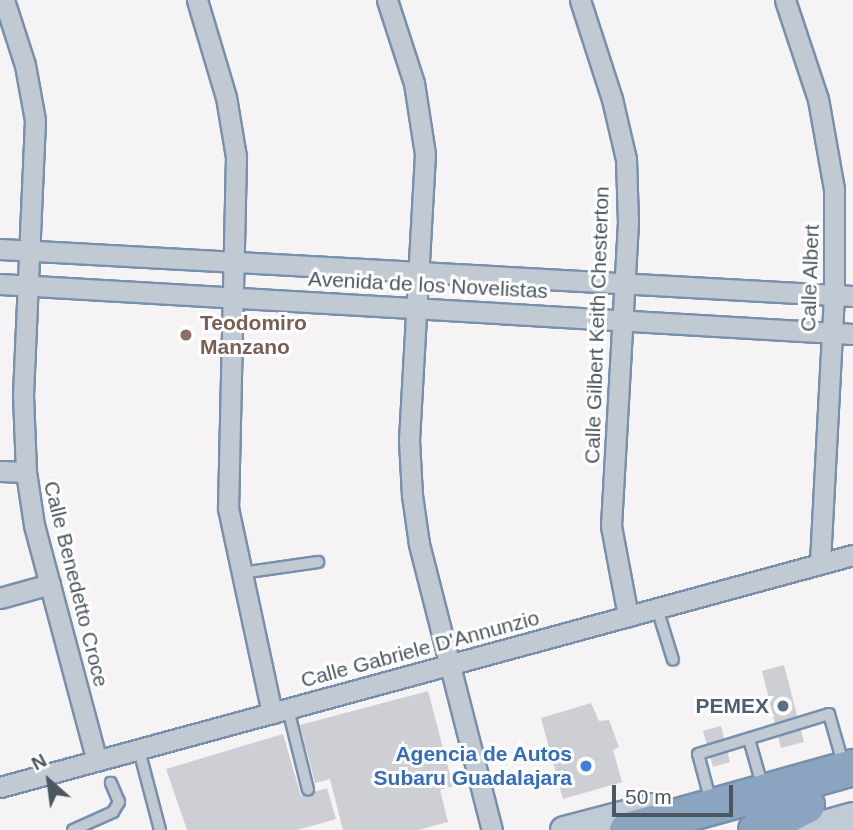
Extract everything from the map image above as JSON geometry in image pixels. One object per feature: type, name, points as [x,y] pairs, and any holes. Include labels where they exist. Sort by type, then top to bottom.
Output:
[{"type":"highway","points":[[760,778],[850,758]]},
{"type":"highway","points":[[627,830],[850,758]]},
{"type":"highway","points":[[756,830],[805,818],[853,792]]},
{"type":"highway","points":[[714,830],[805,818]]},
{"type":"street","name":"Calle Benedetto Croce","points":[[4,0],[25,65],[35,120],[23,394],[26,472],[50,584],[97,761]]},
{"type":"street","points":[[197,0],[232,124],[238,191],[227,480],[240,573],[280,711]]},
{"type":"street","points":[[387,0],[422,117],[425,154],[409,440],[412,495],[419,544],[492,830]]},
{"type":"street","name":"Calle Gilbert Keith Chesterton","points":[[580,0],[612,99],[626,159],[624,282],[611,526],[628,616]]},
{"type":"street","name":"Calle Albert","points":[[785,0],[828,140],[844,296],[831,333],[820,564]]},
{"type":"street","name":"Avenida de los Novelistas","points":[[0,249],[417,270],[844,296]]},
{"type":"street","name":"Avenida de los Novelistas","points":[[0,284],[853,334]]},
{"type":"street","points":[[0,471],[26,472]]},
{"type":"street","name":"Calle Gabriele D'Annunzio","points":[[0,787],[853,555]]},
{"type":"street","points":[[0,598],[50,584]]},
{"type":"street","points":[[564,830],[760,778]]},
{"type":"street","points":[[805,818],[853,816]]},
{"type":"lane","points":[[240,573],[318,562]]},
{"type":"lane","points":[[657,608],[673,660]]},
{"type":"lane","points":[[280,711],[308,790]]},
{"type":"lane","points":[[708,791],[698,754],[829,714],[850,758]]},
{"type":"lane","points":[[749,739],[760,778]]},
{"type":"lane","points":[[139,750],[160,830]]},
{"type":"lane","points":[[73,830],[113,812],[119,803],[111,783]]},
{"type":"building","name":"PEMEX","points":[[784,665],[804,742],[781,748],[762,671]]},
{"type":"building","points":[[428,691],[453,786],[440,790],[448,822],[418,830],[343,830],[330,779],[315,783],[300,725]]},
{"type":"building","name":"Agencia de Autos Subaru Guadalajara","points":[[591,703],[599,721],[609,720],[619,747],[613,750],[622,782],[563,799],[541,718]]},
{"type":"building","name":"PEMEX","points":[[721,726],[730,762],[713,767],[703,731]]},
{"type":"building","points":[[283,734],[301,796],[327,788],[336,819],[297,830],[187,830],[166,769]]},
{"type":"place","name":"Teodomiro Manzano","points":[[186,335]]},
{"type":"place","name":"PEMEX","points":[[783,706]]},
{"type":"place","name":"Agencia de Autos Subaru Guadalajara","points":[[586,766]]}]
